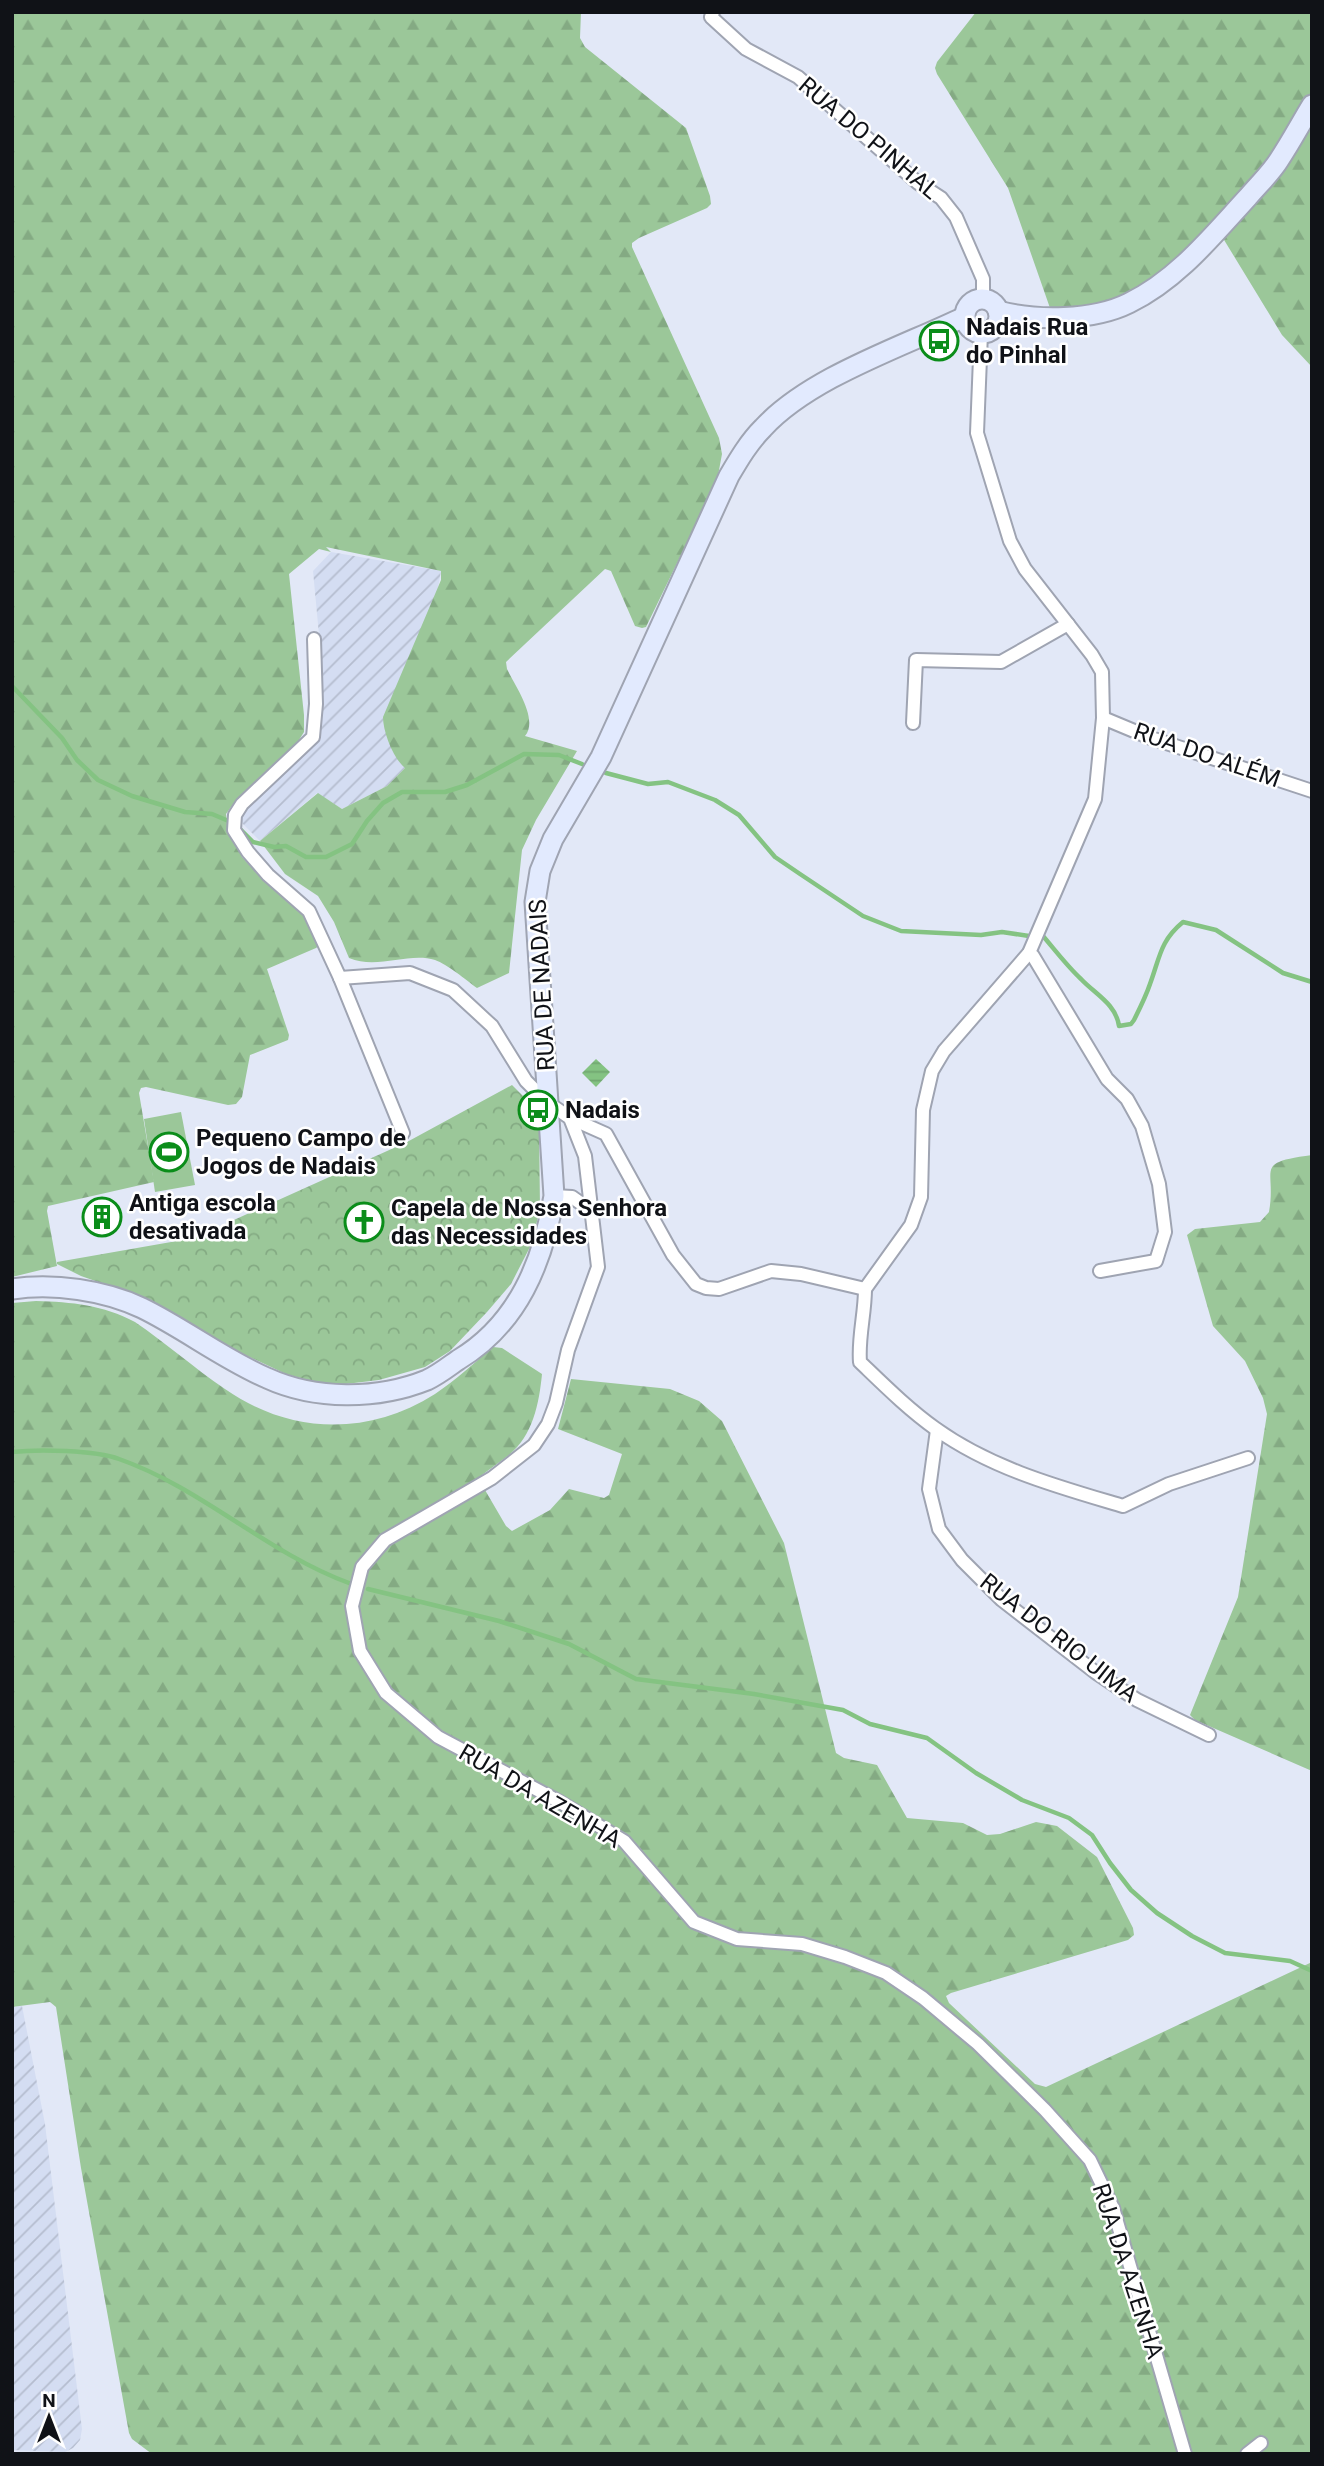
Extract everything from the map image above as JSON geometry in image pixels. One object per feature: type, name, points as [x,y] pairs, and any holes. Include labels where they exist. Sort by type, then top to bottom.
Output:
[{"type":"street","name":"RUA DO PINHAL","points":[[708,14],[746,49],[798,77],[918,183],[941,198],[956,217],[983,279],[991,305]]},
{"type":"street","points":[[991,305],[996,326],[981,333],[971,330],[964,317],[972,302],[991,305],[1010,314],[1071,318],[1129,304],[1160,284],[1207,242],[1278,162],[1312,105]]},
{"type":"street","name":"RUA DE NADAIS","points":[[12,1289],[30,1286],[67,1288],[141,1307],[267,1378],[305,1391],[348,1395],[384,1392],[428,1379],[481,1344],[514,1307],[536,1269],[548,1231],[554,1196],[535,902],[540,871],[554,839],[601,757],[729,476],[744,450],[763,427],[786,407],[813,390],[964,317]]},
{"type":"street","points":[[981,333],[977,433],[1010,541],[1025,569],[1092,655],[1102,672],[1103,718],[1095,799],[1029,953],[944,1051],[932,1071],[923,1110],[921,1197],[911,1225],[866,1289],[865,1315],[859,1345],[860,1362],[904,1404],[937,1430],[974,1452],[1035,1480],[1123,1506],[1169,1484],[1248,1458]]},
{"type":"street","points":[[913,723],[916,660],[1001,662],[1068,624]]},
{"type":"street","points":[[314,639],[316,704],[313,737],[242,804],[235,815],[234,830],[268,875],[309,911],[341,978],[403,1133]]},
{"type":"street","name":"RUA DO ALÉM","points":[[1103,718],[1151,738],[1312,791]]},
{"type":"street","points":[[1029,953],[1107,1079],[1127,1099],[1142,1126],[1159,1184],[1165,1232],[1156,1261],[1100,1271]]},
{"type":"street","points":[[341,978],[410,973],[453,990],[492,1026],[526,1081],[547,1102],[570,1118],[606,1134],[673,1255],[696,1284],[719,1289],[771,1272],[801,1274],[866,1289]]},
{"type":"street","name":"RUA DA AZENHA","points":[[570,1118],[585,1156],[598,1267],[568,1350],[556,1403],[548,1424],[534,1445],[514,1462],[492,1478],[385,1540],[362,1567],[352,1606],[360,1651],[386,1693],[438,1737],[560,1802],[624,1841],[694,1922],[737,1939],[802,1944],[845,1956],[886,1973],[923,1998],[978,2044],[1045,2110],[1090,2160],[1113,2208],[1185,2454]]},
{"type":"street","points":[[554,1196],[572,1197],[593,1212]]},
{"type":"street","name":"RUA DO RIO UIMA","points":[[937,1430],[929,1489],[939,1529],[962,1560],[1002,1600],[1095,1672],[1137,1700],[1209,1735]]},
{"type":"street","points":[[1247,2454],[1261,2443]]},
{"type":"shaded area","points":[[331,552],[441,571],[405,768],[387,786],[342,809],[317,793],[260,841],[240,821],[247,805],[320,736],[321,656],[313,571]]},
{"type":"shaded area","points":[[596,1059],[610,1072],[596,1087],[582,1073]]},
{"type":"shaded area","points":[[22,2006],[45,2124],[82,2429],[80,2440],[65,2452],[12,2450],[12,2007]]},
{"type":"green space","points":[[12,12],[581,12],[580,38],[585,47],[686,128],[710,196],[711,204],[707,208],[639,238],[632,243],[632,247],[719,438],[722,454],[717,481],[646,627],[635,626],[611,571],[605,569],[506,662],[528,712],[529,729],[525,736],[577,751],[536,820],[522,850],[509,973],[477,988],[435,960],[414,958],[370,962],[349,958],[334,922],[318,896],[285,874],[260,841],[318,793],[342,809],[387,786],[405,768],[396,758],[383,717],[441,580],[441,571],[326,547],[331,552],[319,549],[289,574],[304,732],[226,814],[242,857],[263,880],[304,911],[319,945],[267,969],[289,1035],[288,1040],[250,1055],[242,1097],[236,1104],[228,1105],[141,1088],[139,1093],[154,1182],[48,1206],[57,1266],[12,1277]]},
{"type":"green space","points":[[976,12],[1312,12],[1312,367],[1282,335],[1218,230],[1194,241],[1150,281],[1118,299],[1087,309],[1050,308],[1008,188],[935,68]]},
{"type":"green space","points":[[512,1085],[528,1101],[539,1120],[540,1210],[530,1247],[511,1284],[487,1312],[450,1351],[425,1367],[379,1380],[329,1386],[286,1374],[224,1345],[144,1298],[81,1276],[57,1264],[194,1238],[407,1142]]},
{"type":"green space","name":"Pequeno Campo de Jogos de Nadais","points":[[181,1112],[195,1185],[155,1192],[144,1119]]},
{"type":"green space","points":[[1312,1155],[1312,1771],[1195,1720],[1190,1715],[1238,1597],[1267,1414],[1263,1398],[1245,1361],[1213,1326],[1187,1235],[1195,1229],[1260,1222],[1269,1212],[1270,1177],[1274,1165]]},
{"type":"green space","points":[[36,1301],[87,1306],[123,1316],[250,1404],[302,1422],[356,1423],[383,1418],[435,1394],[493,1347],[502,1348],[542,1374],[537,1408],[524,1438],[509,1455],[478,1478],[506,1526],[512,1531],[550,1510],[569,1489],[604,1498],[609,1495],[622,1454],[558,1429],[571,1379],[670,1389],[699,1401],[722,1421],[784,1543],[836,1753],[844,1758],[877,1765],[907,1818],[963,1823],[987,1835],[1000,1834],[1036,1822],[1057,1826],[1097,1857],[1133,1928],[1134,1935],[1128,1940],[946,1996],[949,2003],[1035,2084],[1046,2087],[1312,1962],[1312,2454],[152,2454],[132,2439],[81,2168],[56,2007],[50,2002],[12,2007],[12,1303]]},
{"type":"waterway","points":[[12,686],[98,780],[132,796],[185,812],[212,814],[231,822]]},
{"type":"waterway","points":[[238,827],[253,842],[274,847],[286,846],[306,857],[326,857],[352,844],[383,803],[402,792],[445,792],[467,785],[524,754],[559,755],[582,764]]},
{"type":"waterway","points":[[606,773],[648,784],[668,782],[715,800],[739,815],[775,857],[863,916],[901,931],[981,935],[1002,932],[1029,936]]},
{"type":"waterway","points":[[1043,936],[1076,974],[1109,1005],[1119,1026],[1131,1024],[1134,1020],[1165,943],[1183,922],[1216,930],[1283,973],[1312,982]]},
{"type":"waterway","points":[[12,1452],[66,1451],[119,1459],[178,1486],[290,1555],[349,1583]]},
{"type":"waterway","points":[[368,1589],[499,1621],[569,1644],[636,1679],[754,1694],[843,1710],[870,1724],[927,1738],[976,1773],[1022,1800],[1069,1818],[1092,1835],[1131,1890],[1157,1913],[1192,1936],[1225,1953],[1290,1961],[1312,1971]]},
{"type":"place","name":"Nadais Rua do Pinhal","points":[[939,341]]},
{"type":"place","name":"Nadais","points":[[538,1110]]},
{"type":"place","name":"Pequeno Campo de Jogos de Nadais","points":[[169,1152]]},
{"type":"place","name":"Antiga escola desativada","points":[[102,1217]]},
{"type":"place","name":"Capela de Nossa Senhora das Necessidades","points":[[364,1222]]}]
